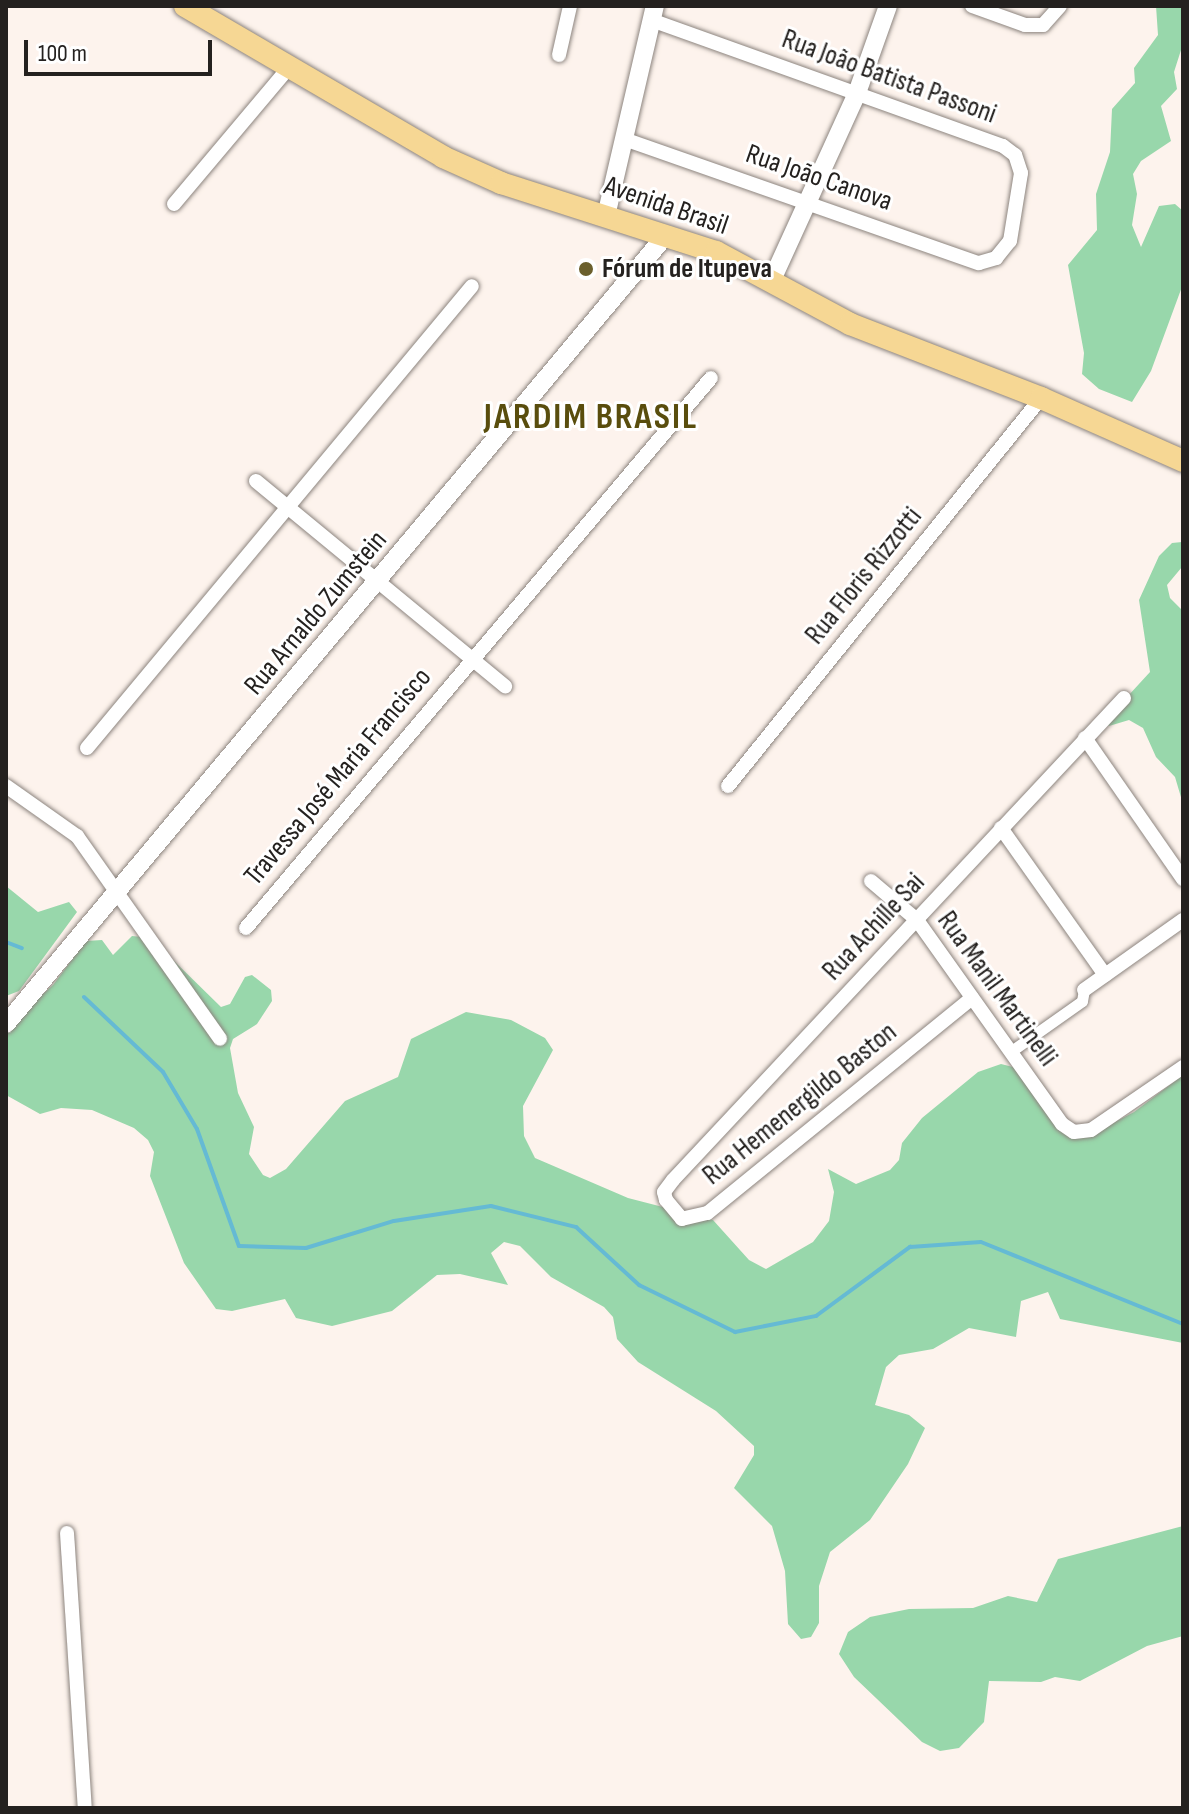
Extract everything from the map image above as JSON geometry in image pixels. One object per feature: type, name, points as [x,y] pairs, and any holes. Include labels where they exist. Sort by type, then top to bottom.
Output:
[{"type":"main road","name":"Avenida Brasil","points":[[185,6],[291,65],[443,157],[501,183],[716,252],[850,324],[1041,398],[1183,461]]},
{"type":"street","points":[[559,55],[570,6]]},
{"type":"street","points":[[771,282],[857,93],[888,6]]},
{"type":"street","points":[[972,6],[1025,25],[1043,25],[1060,6]]},
{"type":"street","points":[[606,216],[653,13]]},
{"type":"street","name":"Rua João Batista Passoni","points":[[653,13],[1003,146],[1015,155],[1021,173],[1010,241],[996,258]]},
{"type":"street","points":[[174,204],[291,65]]},
{"type":"street","name":"Rua João Canova","points":[[624,139],[979,263],[996,258]]},
{"type":"street","name":"Rua Arnaldo Zumstein","points":[[6,1024],[118,895],[665,236]]},
{"type":"street","points":[[87,748],[472,286]]},
{"type":"street","name":"Travessa José Maria Francisco","points":[[246,928],[470,659],[711,378]]},
{"type":"street","name":"Rua Floris Rizzotti","points":[[728,786],[1041,398]]},
{"type":"street","points":[[256,481],[505,686]]},
{"type":"street","name":"Rua Achille Sai","points":[[664,1192],[1124,698]]},
{"type":"street","points":[[1085,738],[1183,879]]},
{"type":"street","points":[[6,786],[77,836],[220,1039]]},
{"type":"street","points":[[1001,828],[1105,975]]},
{"type":"street","name":"Rua Manil Martinelli","points":[[871,881],[917,920],[1062,1124],[1074,1132],[1091,1130],[1183,1067]]},
{"type":"street","points":[[1010,1052],[1082,1001],[1084,990],[1183,920]]},
{"type":"street","name":"Rua Hemenergildo Baston","points":[[664,1192],[682,1219],[707,1213],[972,998]]},
{"type":"street","points":[[67,1533],[85,1808]]},
{"type":"green space","points":[[1156,6],[1183,6],[1181,50],[1174,72],[1177,89],[1161,106],[1171,141],[1141,161],[1133,174],[1137,194],[1132,225],[1141,247],[1159,206],[1175,204],[1183,211],[1183,284],[1151,371],[1132,402],[1099,389],[1082,374],[1084,353],[1068,265],[1097,230],[1096,194],[1110,152],[1112,109],[1135,83],[1134,68],[1158,35]]},
{"type":"green space","points":[[1182,542],[1182,567],[1167,585],[1170,598],[1183,611],[1183,804],[1175,777],[1156,757],[1143,728],[1129,720],[1109,726],[1105,721],[1150,672],[1139,600],[1159,556],[1172,543]]},
{"type":"green space","points":[[6,886],[38,912],[69,902],[77,912],[19,991],[6,996]]},
{"type":"green space","points":[[132,936],[142,937],[171,958],[221,1007],[230,1004],[245,977],[252,975],[271,990],[272,1001],[257,1024],[233,1039],[230,1048],[238,1093],[254,1127],[249,1154],[263,1175],[270,1178],[286,1169],[345,1101],[398,1077],[411,1039],[466,1012],[511,1020],[545,1038],[553,1050],[523,1106],[524,1136],[535,1158],[628,1198],[713,1220],[749,1260],[766,1269],[813,1242],[829,1221],[834,1192],[828,1169],[856,1184],[890,1170],[899,1160],[902,1143],[922,1118],[978,1072],[1001,1064],[1013,1067],[1064,1131],[1088,1136],[1134,1112],[1183,1075],[1183,1343],[1060,1319],[1048,1292],[1021,1301],[1016,1337],[969,1328],[933,1349],[899,1355],[886,1367],[875,1405],[909,1415],[925,1428],[908,1464],[870,1520],[830,1552],[819,1586],[819,1623],[811,1637],[801,1639],[788,1624],[785,1571],[772,1526],[734,1488],[754,1455],[754,1446],[716,1411],[638,1362],[617,1339],[613,1317],[604,1307],[551,1277],[520,1246],[504,1242],[491,1253],[508,1285],[460,1274],[437,1275],[392,1311],[332,1326],[296,1318],[285,1299],[232,1311],[216,1309],[184,1263],[150,1176],[154,1152],[148,1140],[134,1128],[92,1110],[61,1108],[40,1114],[6,1095],[6,1029],[53,985],[86,941],[102,940],[113,955]]},
{"type":"green space","points":[[1183,1526],[1183,1636],[1147,1646],[1080,1681],[1055,1677],[1041,1682],[989,1681],[984,1722],[959,1748],[940,1751],[922,1742],[854,1677],[839,1654],[848,1632],[870,1617],[909,1609],[973,1608],[1008,1596],[1037,1602],[1058,1559]]},
{"type":"waterway","points":[[6,942],[22,948]]},
{"type":"waterway","points":[[84,997],[163,1072],[197,1129],[239,1246],[306,1248],[394,1221],[491,1206],[576,1227],[639,1285],[735,1332],[816,1316],[910,1247],[981,1242],[1183,1324]]},
{"type":"place","name":"Fórum de Itupeva","points":[[586,269]]},
{"type":"district","name":"JARDIM BRASIL","points":[[591,418]]}]
